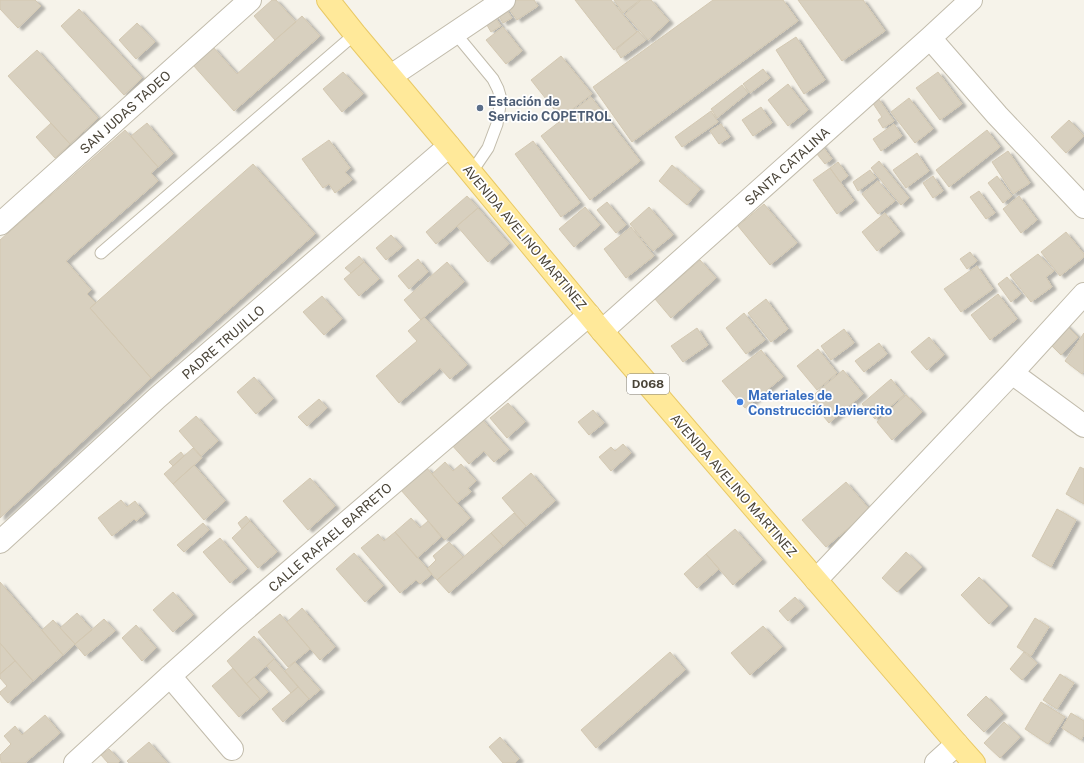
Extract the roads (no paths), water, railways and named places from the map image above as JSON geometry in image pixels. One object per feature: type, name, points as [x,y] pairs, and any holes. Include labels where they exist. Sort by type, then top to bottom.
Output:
[{"type":"main road","name":"AVENIDA AVELINO MARTINEZ","points":[[328,0],[596,323],[956,744],[974,763]]},
{"type":"street","name":"SAN JUDAS TADEO","points":[[0,224],[250,0]]},
{"type":"street","points":[[390,76],[504,0]]},
{"type":"street","name":"SANTA CATALINA","points":[[596,323],[930,38],[971,0]]},
{"type":"street","points":[[930,38],[997,115],[1084,207]]},
{"type":"street","name":"PADRE TRUJILLO","points":[[0,542],[157,398],[449,146]]},
{"type":"street","points":[[816,580],[1012,373],[1084,294]]},
{"type":"street","name":"CALLE RAFAEL BARRETO","points":[[75,763],[170,676],[596,323]]},
{"type":"street","points":[[1012,373],[1084,426]]},
{"type":"street","points":[[170,676],[232,750]]},
{"type":"street","points":[[936,763],[956,744]]},
{"type":"lane","points":[[455,33],[493,79],[498,88],[501,99],[497,124],[488,148],[471,173]]},
{"type":"lane","points":[[101,253],[355,34]]},
{"type":"place","name":"Estación de Servicio COPETROL","points":[[480,108]]},
{"type":"place","name":"Materiales de Construcción Javiercito","points":[[740,402]]}]
